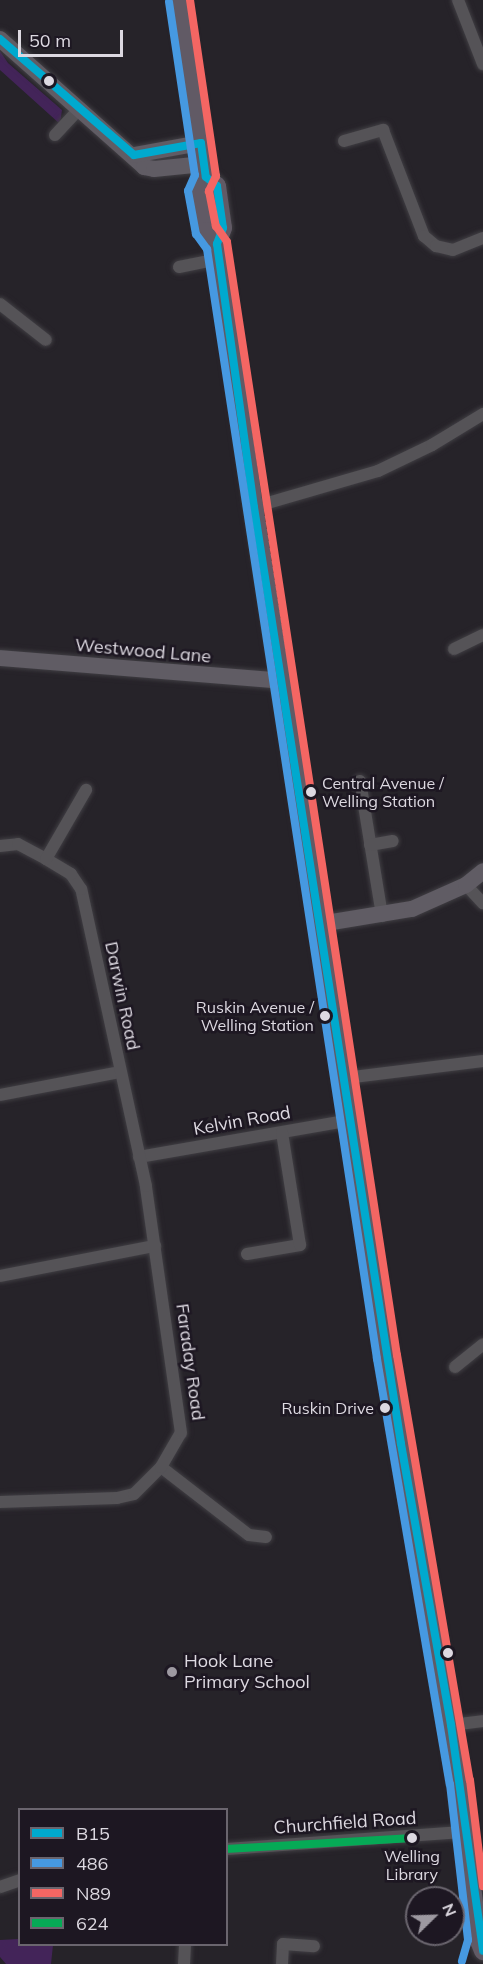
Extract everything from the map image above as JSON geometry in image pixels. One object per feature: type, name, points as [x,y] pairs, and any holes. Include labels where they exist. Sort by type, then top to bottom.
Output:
[{"type":"main road","points":[[179,0],[205,170],[198,189],[206,231],[218,252],[254,507],[401,1444],[451,1725],[466,1832],[477,1875],[481,1946],[472,1964]]},
{"type":"street","points":[[458,0],[483,64]]},
{"type":"street","points":[[0,39],[134,155],[144,167],[205,170]]},
{"type":"street","points":[[55,135],[79,109]]},
{"type":"street","points":[[345,141],[383,130],[423,236],[436,246],[453,250],[483,238]]},
{"type":"street","points":[[134,155],[201,143]]},
{"type":"street","points":[[179,267],[218,252]]},
{"type":"street","points":[[0,304],[46,340]]},
{"type":"street","points":[[254,507],[378,471],[423,450],[483,414]]},
{"type":"street","points":[[454,649],[483,635]]},
{"type":"street","name":"Westwood Lane","points":[[0,658],[283,681]]},
{"type":"street","points":[[360,781],[382,915]]},
{"type":"street","points":[[46,859],[86,790]]},
{"type":"street","points":[[370,845],[393,841]]},
{"type":"street","name":"Darwin Road","points":[[0,846],[18,844],[71,874],[81,888],[139,1157]]},
{"type":"street","points":[[320,924],[382,915],[422,906],[465,885],[483,871]]},
{"type":"street","points":[[465,885],[483,903]]},
{"type":"street","points":[[345,1078],[483,1060]]},
{"type":"street","points":[[0,1095],[120,1072]]},
{"type":"street","name":"Kelvin Road","points":[[139,1157],[351,1120]]},
{"type":"street","points":[[247,1254],[300,1245],[282,1132]]},
{"type":"street","name":"Faraday Road","points":[[0,1502],[117,1498],[134,1494],[161,1467],[176,1445],[181,1422],[155,1246],[139,1157]]},
{"type":"street","points":[[0,1276],[155,1246]]},
{"type":"street","points":[[454,1367],[483,1344]]},
{"type":"street","points":[[161,1467],[249,1535],[266,1537]]},
{"type":"street","points":[[451,1725],[483,1721]]},
{"type":"street","name":"Churchfield Road","points":[[228,1849],[466,1832]]},
{"type":"street","points":[[0,1887],[18,1881]]},
{"type":"street","points":[[282,1964],[283,1944],[314,1946]]},
{"type":"street","points":[[184,1964],[185,1946]]},
{"type":"shaded area","points":[[0,51],[8,63],[62,110],[60,124],[0,70]]},
{"type":"shaded area","points":[[18,1939],[18,1946],[53,1946],[51,1964],[6,1964],[0,1957],[0,1940]]},
{"type":"transit line","name":"N89","points":[[190,0],[216,176],[209,191],[216,226],[227,242],[397,1355],[470,1780],[483,1886]]},
{"type":"transit line","name":"486","points":[[169,2],[195,175],[188,191],[196,234],[207,249],[377,1359],[450,1784],[468,1940],[462,1961]]},
{"type":"transit line","name":"B15","points":[[0,39],[134,155],[201,143],[206,177],[217,186],[223,228],[217,244],[254,507],[401,1444],[451,1725],[483,1951]]},
{"type":"transit line","name":"624","points":[[228,1849],[413,1838]]},
{"type":"place","name":"Central Avenue / Welling Station","points":[[311,792]]},
{"type":"place","name":"Ruskin Avenue / Welling Station","points":[[325,1016]]},
{"type":"place","name":"Ruskin Drive","points":[[385,1408]]},
{"type":"place","name":"Hook Lane Primary School","points":[[172,1672]]},
{"type":"place","name":"Welling Library","points":[[412,1838]]}]
